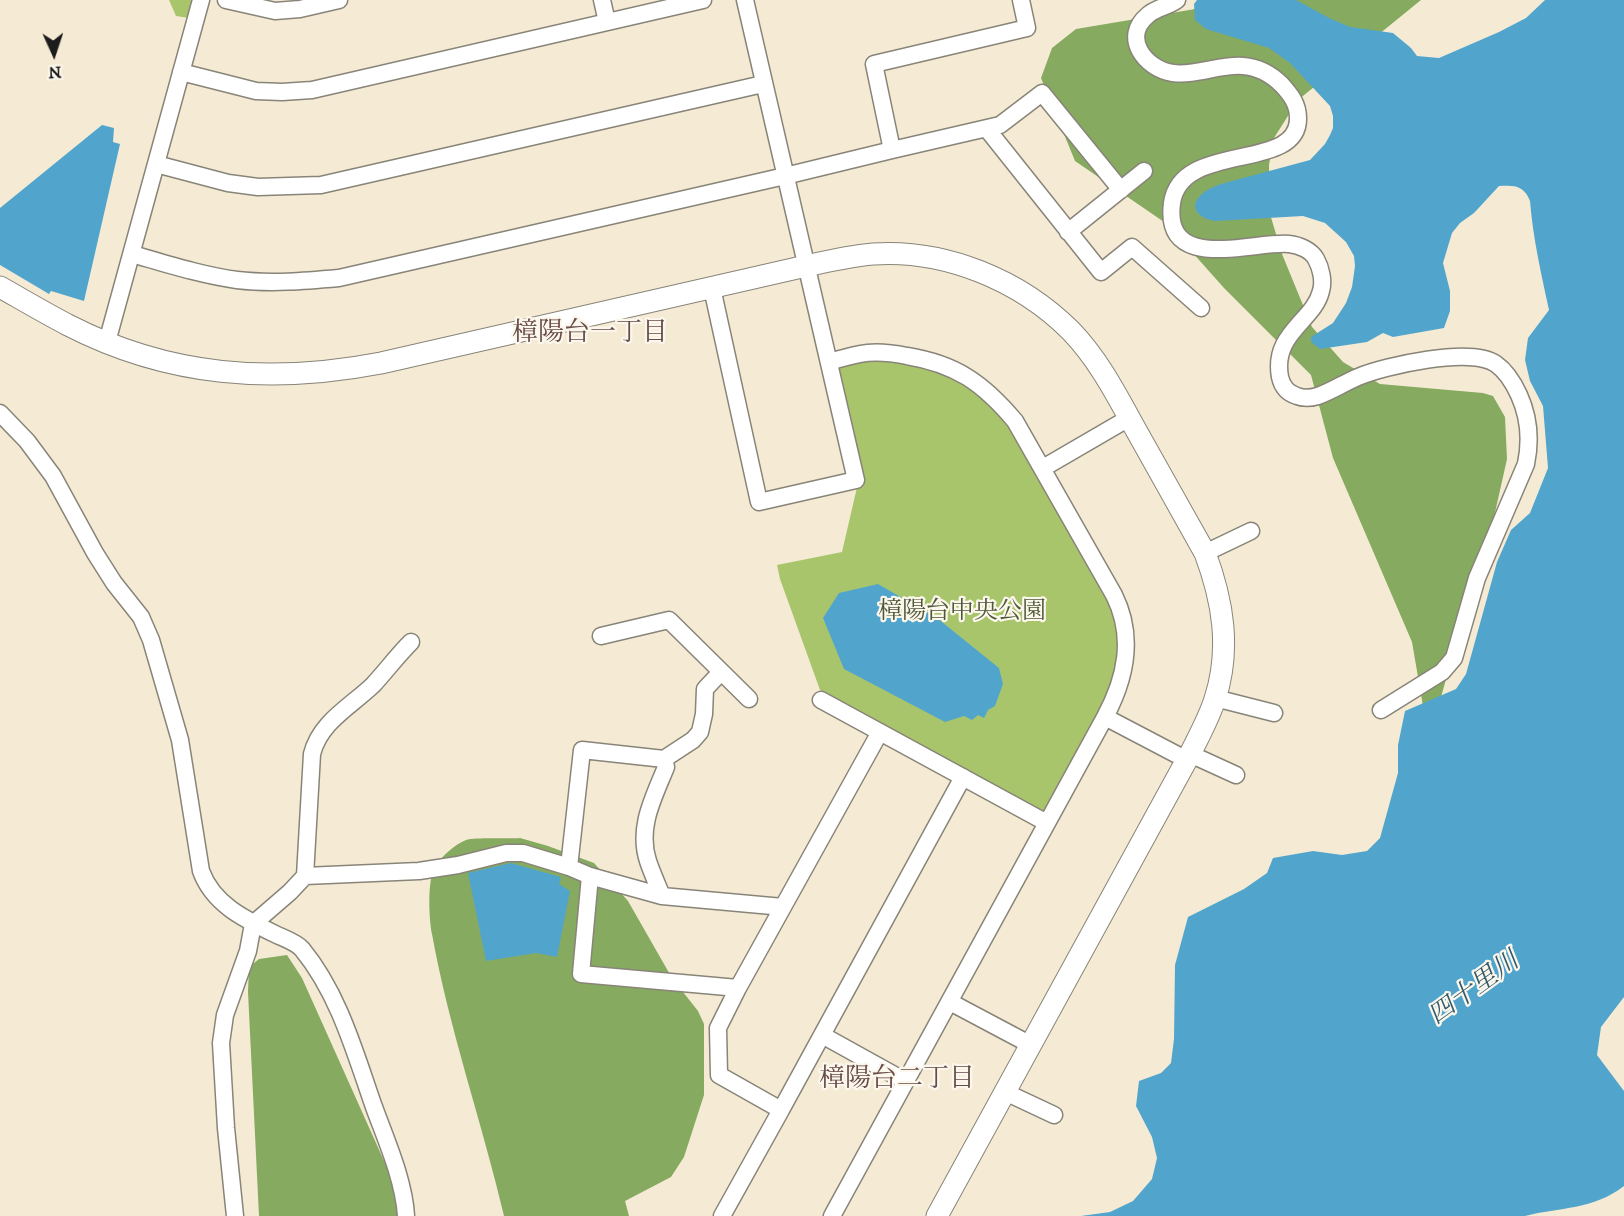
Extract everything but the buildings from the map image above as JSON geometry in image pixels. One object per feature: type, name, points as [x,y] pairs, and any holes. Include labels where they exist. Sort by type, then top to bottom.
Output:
[{"type":"street","points":[[107,342],[201,0]]},
{"type":"street","points":[[226,0],[275,11],[300,9],[339,0]]},
{"type":"street","points":[[602,0],[607,22]]},
{"type":"street","points":[[182,72],[256,91],[312,90],[703,0]]},
{"type":"street","points":[[712,288],[759,502],[856,480],[745,0]]},
{"type":"street","points":[[892,150],[873,64],[1027,28],[1021,0]]},
{"type":"street","points":[[1177,0],[1170,6],[1156,9],[1140,23],[1136,33],[1136,45],[1140,54],[1167,72],[1244,66],[1262,71],[1279,82],[1291,96],[1297,108],[1297,128],[1285,142],[1268,150],[1195,170],[1182,181],[1176,190],[1172,204],[1176,232],[1192,246],[1215,250],[1289,244],[1312,253],[1319,263],[1322,288],[1317,301],[1293,329],[1280,356],[1279,370],[1285,389],[1299,398],[1309,398],[1378,370],[1446,357],[1471,356],[1486,358],[1496,363],[1507,375],[1525,411],[1530,446],[1526,464],[1477,578],[1454,658],[1442,672],[1381,710]]},
{"type":"street","points":[[156,164],[228,183],[258,187],[321,185],[763,84]]},
{"type":"street","points":[[132,254],[195,272],[239,280],[289,282],[339,278],[987,129],[1000,125],[1042,93],[1120,190]]},
{"type":"street","points":[[987,129],[1101,272],[1132,247],[1202,308]]},
{"type":"street","points":[[1068,232],[1144,171]]},
{"type":"street","points":[[0,287],[69,326],[154,359],[199,369],[257,375],[310,374],[381,363],[806,266],[875,254],[910,255],[943,260],[974,269],[1012,285],[1044,308],[1071,332],[1101,370],[1205,553],[1216,581],[1222,606],[1222,667],[1215,698],[1188,757],[937,1216]]},
{"type":"street","points":[[829,362],[862,353],[893,353],[933,360],[967,376],[996,398],[1015,421],[1043,468],[1121,609],[1126,630],[1127,657],[1117,695],[832,1216]]},
{"type":"street","points":[[0,412],[27,441],[53,476],[95,553],[114,583],[141,617],[151,640],[180,741],[203,878],[215,897],[253,924],[301,948],[337,1003],[391,1154],[406,1216]]},
{"type":"street","points":[[1043,468],[1129,418]]},
{"type":"street","points":[[1205,553],[1251,531]]},
{"type":"street","points":[[601,636],[669,620],[749,699]]},
{"type":"street","points":[[235,1216],[226,1128],[221,1043],[225,1015],[248,951],[253,924],[305,876],[312,754],[315,741],[322,729],[373,685],[411,642]]},
{"type":"street","points":[[569,867],[582,750],[664,759],[693,740],[700,732],[704,714],[705,689],[721,672]]},
{"type":"street","points":[[1215,698],[1274,713]]},
{"type":"street","points":[[821,700],[1047,823]]},
{"type":"street","points":[[1105,717],[1188,757],[1236,776]]},
{"type":"street","points":[[781,1110],[719,1075],[718,1028],[880,732]]},
{"type":"street","points":[[662,896],[647,859],[644,832],[646,816],[666,767],[664,759]]},
{"type":"street","points":[[722,1216],[963,777]]},
{"type":"street","points":[[305,876],[418,871],[458,865],[506,853],[523,853],[590,876],[662,896],[783,907]]},
{"type":"street","points":[[590,876],[581,974],[738,988]]},
{"type":"street","points":[[950,1002],[1031,1045]]},
{"type":"street","points":[[822,1035],[905,1081]]},
{"type":"street","points":[[1005,1092],[1054,1115]]},
{"type":"green space","points":[[169,0],[193,0],[189,18],[176,16]]},
{"type":"green space","points":[[1272,0],[1421,0],[1298,100],[1274,138],[1269,165],[1270,214],[1282,254],[1312,327],[1343,362],[1380,384],[1483,393],[1493,396],[1505,417],[1507,459],[1490,535],[1429,741],[1412,642],[1333,458],[1311,375],[1224,288],[1167,224],[1075,161],[1041,78],[1052,48],[1076,29],[1213,6]]},
{"type":"green space","name":"樟陽台中央公園","points":[[890,360],[943,372],[979,392],[1012,428],[1114,609],[1120,657],[1114,684],[1047,810],[1040,812],[820,690],[780,579],[777,565],[842,552],[861,470],[838,371],[842,366],[866,361]]},
{"type":"green space","points":[[520,838],[594,863],[628,901],[672,978],[698,1011],[704,1024],[704,1095],[684,1157],[671,1177],[625,1201],[629,1216],[504,1216],[439,970],[431,927],[430,890],[435,867],[449,851],[462,842],[477,839]]},
{"type":"green space","points":[[287,955],[302,978],[398,1192],[413,1216],[259,1216],[248,992],[249,967],[259,959]]},
{"type":"water","name":"四十里川","points":[[1197,0],[1296,0],[1350,27],[1393,33],[1417,56],[1439,58],[1526,18],[1545,0],[1624,0],[1624,997],[1601,1027],[1597,1055],[1624,1091],[1624,1186],[1588,1204],[1525,1216],[1081,1216],[1110,1212],[1133,1201],[1152,1179],[1157,1158],[1152,1137],[1136,1106],[1139,1081],[1161,1073],[1171,1063],[1174,1039],[1175,965],[1188,917],[1244,889],[1267,873],[1273,858],[1313,851],[1342,855],[1367,851],[1380,838],[1398,773],[1398,745],[1405,711],[1456,689],[1466,674],[1497,562],[1511,530],[1530,513],[1548,468],[1543,406],[1530,381],[1525,360],[1528,338],[1549,310],[1535,242],[1530,201],[1525,192],[1514,186],[1499,186],[1452,233],[1443,263],[1450,291],[1450,311],[1444,328],[1393,337],[1383,333],[1367,342],[1320,349],[1311,342],[1311,337],[1333,323],[1346,303],[1352,287],[1354,256],[1346,242],[1325,223],[1303,216],[1215,221],[1201,216],[1195,204],[1209,189],[1310,160],[1325,144],[1333,128],[1330,106],[1290,63],[1269,48],[1206,29],[1195,20],[1194,4]]},
{"type":"water","points":[[102,125],[114,128],[113,142],[120,144],[84,301],[51,291],[49,294],[0,265],[0,208]]},
{"type":"water","points":[[878,584],[937,618],[999,668],[1003,684],[995,706],[988,710],[984,718],[978,715],[972,720],[964,716],[945,722],[844,669],[823,618],[839,593]]},
{"type":"water","points":[[511,863],[561,877],[559,884],[570,891],[557,957],[536,953],[486,961],[468,873]]},
{"type":"district","name":"樟陽台一丁目","points":[[590,335]]},
{"type":"district","name":"樟陽台二丁目","points":[[897,1081]]}]
